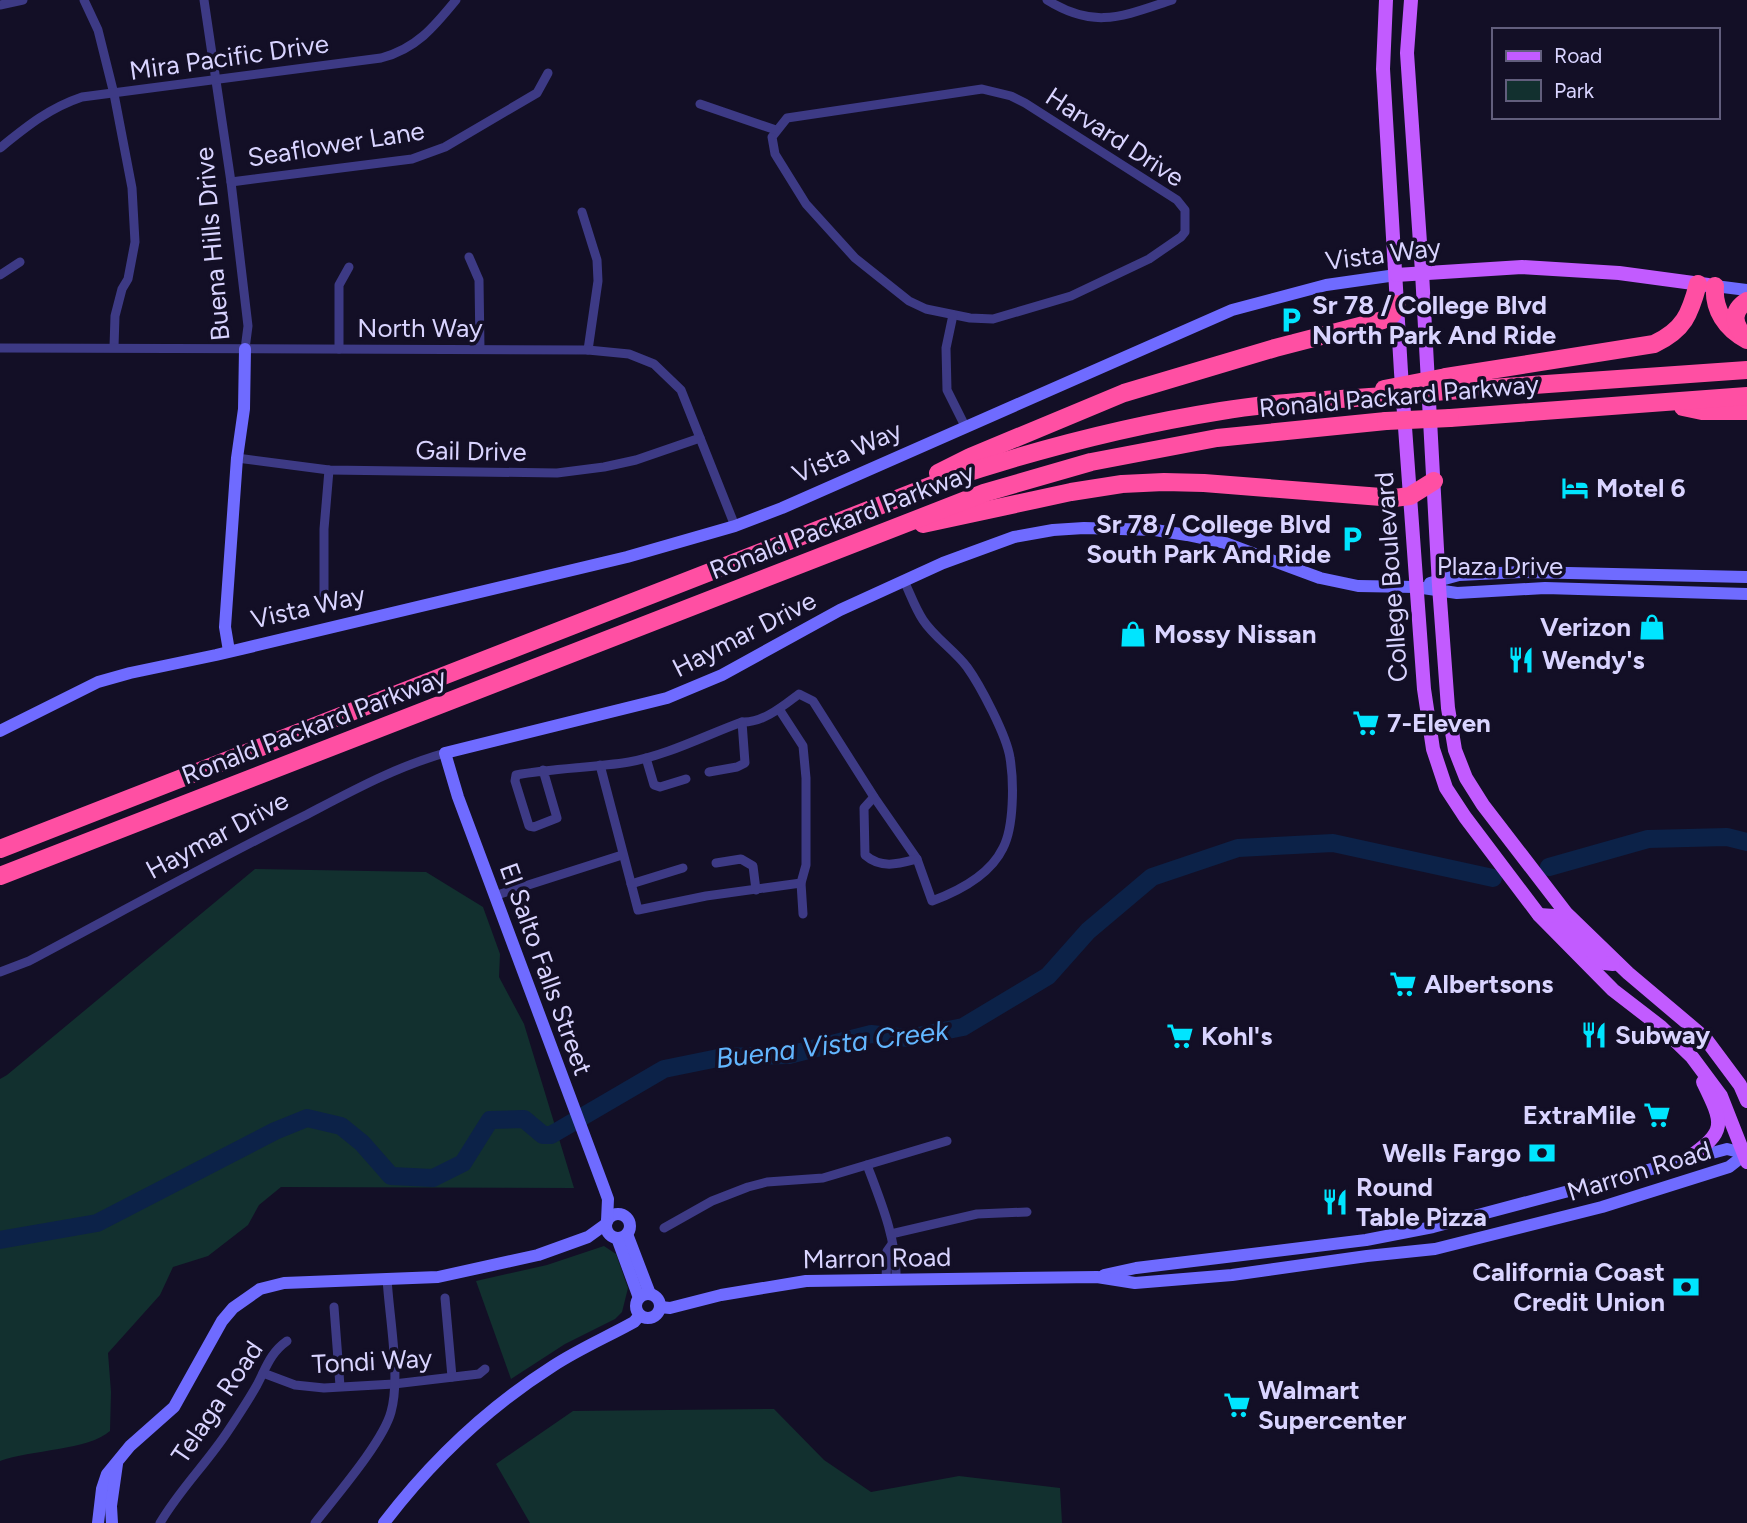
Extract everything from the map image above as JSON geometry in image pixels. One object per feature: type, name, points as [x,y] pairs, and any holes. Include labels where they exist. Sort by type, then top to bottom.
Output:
[{"type":"highway","points":[[1707,285],[1727,327],[1747,340]]},
{"type":"highway","points":[[1446,384],[1654,344],[1670,337],[1682,325],[1707,285]]},
{"type":"highway","points":[[1747,301],[1739,306],[1735,316],[1739,330],[1747,340]]},
{"type":"highway","points":[[844,520],[970,457],[1124,393],[1275,348],[1382,320],[1392,315],[1397,304]]},
{"type":"highway","name":"Ronald Packard Parkway","points":[[0,849],[844,520],[1003,461],[1117,430],[1224,411],[1446,384],[1747,370]]},
{"type":"highway","name":"Ronald Packard Parkway","points":[[0,876],[984,493],[1091,462],[1217,438],[1386,421],[1747,396]]},
{"type":"highway","points":[[1659,401],[1702,411],[1747,411]]},
{"type":"highway","points":[[895,527],[938,523],[1071,492],[1122,484],[1177,482],[1394,498],[1410,496],[1433,481]]},
{"type":"main road","name":"College Boulevard","points":[[1386,0],[1383,69],[1397,304],[1416,587],[1427,716],[1433,749],[1446,788],[1539,915],[1613,990],[1661,1027],[1685,1051],[1721,1096],[1746,1156]]},
{"type":"main road","name":"College Boulevard","points":[[1411,0],[1407,53],[1439,586],[1451,734],[1460,764],[1483,805],[1566,914],[1615,961],[1705,1038],[1740,1085],[1747,1101]]},
{"type":"main road","name":"Vista Way","points":[[1396,275],[1522,267],[1619,273],[1707,285]]},
{"type":"main road","points":[[1427,716],[1441,722],[1451,734]]},
{"type":"main road","points":[[1433,749],[1440,750],[1455,764],[1460,764]]},
{"type":"main road","points":[[1539,915],[1554,916],[1604,963],[1611,965],[1615,961]]},
{"type":"main road","points":[[1685,1051],[1704,1084],[1717,1114],[1719,1126],[1716,1136],[1687,1159]]},
{"type":"street","points":[[0,5],[23,0]]},
{"type":"street","points":[[83,0],[98,30],[114,94],[132,188],[135,242],[128,279],[122,289],[116,316],[114,347]]},
{"type":"street","name":"Buena Hills Drive","points":[[204,0],[231,182],[248,326],[244,409],[237,458],[225,627],[229,651]]},
{"type":"street","name":"Mira Pacific Drive","points":[[0,148],[37,118],[62,104],[82,97],[398,53],[431,31],[456,0]]},
{"type":"street","points":[[1047,0],[1080,16],[1116,18],[1172,0]]},
{"type":"street","name":"Seaflower Lane","points":[[231,182],[412,159],[445,148],[537,93],[548,73]]},
{"type":"street","name":"Harvard Drive","points":[[982,89],[995,92],[1026,103],[1177,200],[1185,210],[1185,232],[1140,263],[1087,289],[1028,310],[993,318],[953,315],[926,309],[909,301],[855,258],[806,204],[775,154],[772,137],[776,130],[788,118],[982,89]]},
{"type":"street","points":[[700,104],[776,130]]},
{"type":"street","points":[[582,212],[597,260],[598,281],[588,350]]},
{"type":"street","points":[[469,257],[479,280],[480,349]]},
{"type":"street","points":[[0,275],[20,262]]},
{"type":"street","points":[[339,349],[339,285],[349,267]]},
{"type":"street","name":"Vista Way","points":[[0,731],[98,682],[130,673],[614,560],[735,526],[785,507],[1232,310],[1326,285],[1396,275]]},
{"type":"street","points":[[1707,285],[1747,290]]},
{"type":"street","points":[[953,315],[946,348],[947,390],[965,426]]},
{"type":"street","points":[[0,337],[1,348]]},
{"type":"street","name":"North Way","points":[[1,348],[588,350],[629,354],[654,364],[681,390],[735,526]]},
{"type":"street","name":"Gail Drive","points":[[237,458],[329,470],[557,473],[636,460],[700,438]]},
{"type":"street","points":[[324,598],[324,529],[329,470]]},
{"type":"street","name":"Haymar Drive","points":[[0,972],[29,961],[263,836],[416,761],[667,698],[722,675],[840,610],[943,563],[1014,537],[1084,528],[1155,530],[1224,543],[1320,578],[1358,586],[1416,587]]},
{"type":"street","name":"Plaza Drive","points":[[1439,586],[1459,575],[1521,572],[1747,577]]},
{"type":"street","points":[[1586,589],[1599,578],[1599,573]]},
{"type":"street","points":[[543,770],[557,818],[534,828],[529,826],[515,781],[516,775],[543,770],[646,758],[742,722],[751,722],[779,709],[799,694],[813,701],[917,859],[932,901],[971,883],[1003,849],[1010,830],[1010,757],[1004,739],[967,667],[923,620],[904,581]]},
{"type":"street","name":"Plaza Drive","points":[[1416,587],[1439,586],[1457,593],[1517,589],[1586,589],[1747,594]]},
{"type":"street","points":[[779,709],[803,746],[806,778],[806,865],[801,883],[803,914]]},
{"type":"street","points":[[709,772],[745,763],[742,722]]},
{"type":"street","name":"El Salto Falls Street","points":[[445,753],[494,896],[606,1193],[614,1230],[644,1296]]},
{"type":"street","points":[[646,758],[654,785],[660,787],[686,779]]},
{"type":"street","points":[[600,765],[638,910],[706,896],[801,883]]},
{"type":"street","points":[[874,797],[864,808],[865,855],[873,862],[890,865],[917,859]]},
{"type":"street","points":[[494,896],[622,855]]},
{"type":"street","points":[[716,863],[741,859],[752,866],[756,890]]},
{"type":"street","points":[[631,884],[683,868]]},
{"type":"street","points":[[664,1228],[712,1201],[767,1182],[823,1178],[947,1141]]},
{"type":"street","name":"Marron Road","points":[[1097,1277],[1136,1268],[1366,1240],[1433,1227],[1727,1149],[1746,1156]]},
{"type":"street","name":"Marron Road","points":[[660,1307],[670,1308],[721,1295],[806,1281],[1097,1277],[1135,1283],[1218,1276],[1435,1249],[1602,1207],[1729,1167],[1746,1156]]},
{"type":"street","points":[[867,1165],[895,1250],[891,1280]]},
{"type":"street","name":"El Salto Falls Street","points":[[606,1193],[621,1214]]},
{"type":"street","points":[[891,1239],[978,1214],[1027,1212]]},
{"type":"street","points":[[117,1464],[111,1523],[98,1523],[102,1489],[107,1474],[130,1446],[174,1407],[222,1321],[245,1298],[260,1289],[284,1283],[438,1277],[538,1255],[588,1237],[631,1228],[630,1221],[621,1214],[612,1215],[614,1230]]},
{"type":"street","points":[[315,1523],[377,1439],[390,1415],[394,1384],[387,1278]]},
{"type":"street","points":[[644,1296],[657,1297],[660,1307],[657,1314],[651,1318],[640,1315],[636,1306],[644,1296]]},
{"type":"street","points":[[445,1298],[452,1377]]},
{"type":"street","points":[[334,1307],[340,1387]]},
{"type":"street","points":[[384,1523],[433,1464],[485,1414],[556,1364],[634,1322],[640,1315]]},
{"type":"street","name":"Telaga Road","points":[[160,1523],[177,1496],[227,1434],[277,1348],[287,1341]]},
{"type":"street","name":"Tondi Way","points":[[263,1373],[295,1385],[340,1387],[394,1384],[479,1374],[485,1370]]},
{"type":"green space","points":[[255,869],[426,872],[483,907],[500,954],[499,977],[524,1024],[574,1188],[281,1187],[259,1205],[248,1225],[208,1256],[173,1267],[160,1295],[108,1353],[110,1431],[74,1446],[0,1461],[0,1079]]},
{"type":"green space","points":[[604,1246],[616,1254],[628,1288],[622,1312],[615,1319],[565,1344],[511,1379],[476,1281],[547,1265]]},
{"type":"green space","points":[[774,1409],[824,1460],[871,1492],[959,1476],[1060,1488],[1062,1523],[530,1523],[496,1464],[573,1411]]},
{"type":"waterway","name":"Buena Vista Creek","points":[[1549,867],[1648,839],[1727,837],[1747,842]]},
{"type":"waterway","name":"Buena Vista Creek","points":[[0,1240],[97,1223],[275,1131],[307,1118],[341,1126],[362,1143],[391,1176],[433,1178],[463,1163],[490,1120],[524,1119],[543,1135],[551,1135],[664,1069],[723,1057],[789,1055],[871,1034],[908,1038],[963,1027],[1048,976],[1088,931],[1152,877],[1238,848],[1333,843],[1493,878]]},
{"type":"place","name":"Sr 78 / College Blvd North Park And Ride","points":[[1291,320]]},
{"type":"place","name":"Motel 6","points":[[1575,488]]},
{"type":"place","name":"Sr 78 / College Blvd South Park And Ride","points":[[1352,539]]},
{"type":"place","name":"Verizon","points":[[1652,627]]},
{"type":"place","name":"Mossy Nissan","points":[[1133,634]]},
{"type":"place","name":"Wendy's","points":[[1521,660]]},
{"type":"place","name":"7-Eleven","points":[[1366,723]]},
{"type":"place","name":"Albertsons","points":[[1403,984]]},
{"type":"place","name":"Subway","points":[[1594,1035]]},
{"type":"place","name":"Kohl's","points":[[1180,1036]]},
{"type":"place","name":"ExtraMile","points":[[1657,1115]]},
{"type":"place","name":"Wells Fargo","points":[[1542,1153]]},
{"type":"place","name":"Round Table Pizza","points":[[1335,1202]]},
{"type":"place","name":"California Coast Credit Union","points":[[1686,1287]]},
{"type":"place","name":"Walmart Supercenter","points":[[1237,1405]]}]
